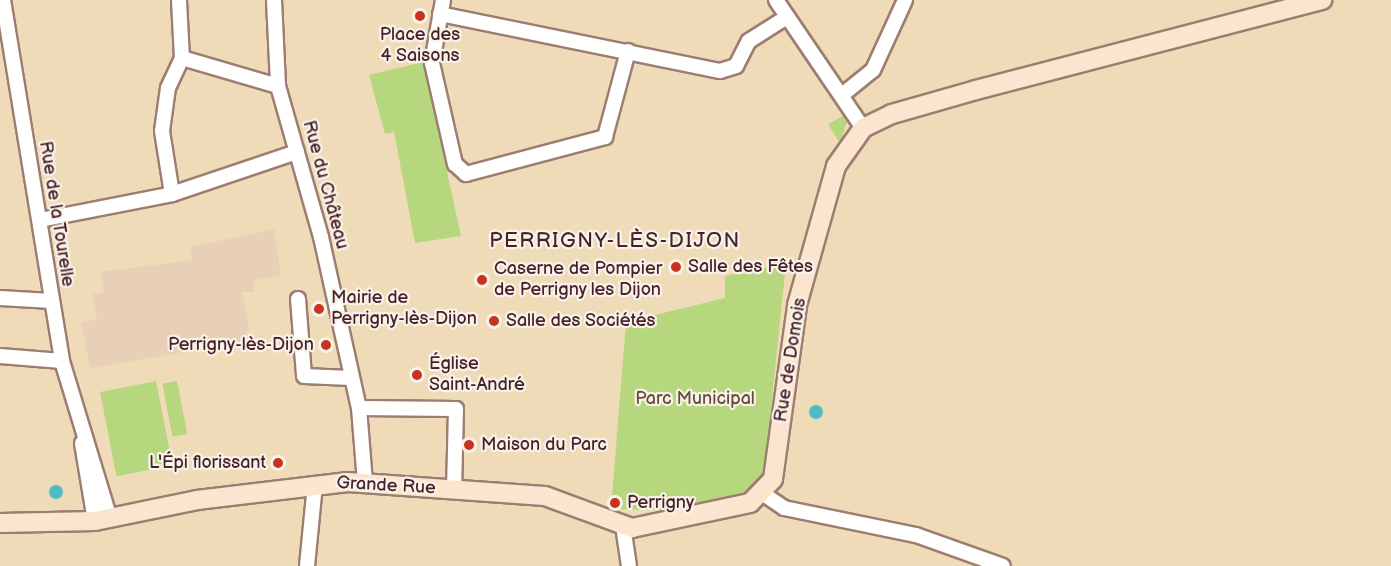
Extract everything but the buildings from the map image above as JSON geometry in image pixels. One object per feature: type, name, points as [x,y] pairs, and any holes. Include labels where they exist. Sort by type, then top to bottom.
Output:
[{"type":"main road","points":[[863,128],[892,114],[976,90],[1322,0]]},
{"type":"main road","name":"Rue de Domois","points":[[762,493],[776,464],[797,305],[836,166],[863,128]]},
{"type":"main road","name":"Grande Rue","points":[[0,523],[102,520],[315,484],[365,483],[545,496],[623,526],[694,518],[750,503],[762,493]]},
{"type":"street","name":"Rue de la Tourelle","points":[[3,0],[15,86],[40,220],[62,361],[102,520]]},
{"type":"street","points":[[172,194],[164,156],[164,103],[182,58],[179,0]]},
{"type":"street","name":"Rue du Château","points":[[274,0],[278,86],[297,152],[360,408],[365,483]]},
{"type":"street","points":[[776,0],[863,128]]},
{"type":"street","points":[[895,0],[895,23]]},
{"type":"street","points":[[842,95],[873,70],[905,0]]},
{"type":"street","points":[[628,51],[605,137],[466,174],[454,164],[432,63],[442,7],[628,51],[729,71],[749,41],[787,16]]},
{"type":"street","points":[[182,58],[278,86]]},
{"type":"street","points":[[0,88],[15,86]]},
{"type":"street","points":[[40,220],[172,194],[297,152]]},
{"type":"street","points":[[0,298],[52,301]]},
{"type":"street","points":[[298,299],[304,376],[351,378]]},
{"type":"street","points":[[0,356],[62,361]]},
{"type":"street","points":[[360,408],[456,409],[454,490]]},
{"type":"street","points":[[307,566],[315,484]]},
{"type":"street","points":[[762,493],[783,508],[916,535],[1003,566]]},
{"type":"street","points":[[623,526],[629,566]]},
{"type":"shaded area","points":[[274,229],[281,276],[254,280],[254,292],[242,292],[249,328],[243,342],[90,368],[81,322],[97,319],[92,295],[104,292],[101,272],[192,260],[191,247]]},
{"type":"green space","points":[[423,62],[461,236],[415,243],[394,132],[385,134],[369,75]]},
{"type":"green space","points":[[845,115],[847,122],[840,143],[828,124]]},
{"type":"green space","name":"Parc Municipal","points":[[786,264],[764,476],[740,498],[696,511],[611,509],[626,322],[725,298],[725,276]]},
{"type":"green space","points":[[156,381],[172,465],[116,476],[100,392]]},
{"type":"green space","points":[[177,381],[187,434],[173,437],[162,384]]},
{"type":"water","points":[[813,405],[819,405],[823,412],[819,419],[813,419],[809,415],[809,409]]},
{"type":"water","points":[[56,485],[61,487],[63,492],[61,497],[56,499],[51,497],[49,492],[51,487]]},
{"type":"place","name":"Place des 4 Saisons","points":[[420,16]]},
{"type":"place","name":"Salle des Fêtes","points":[[676,267]]},
{"type":"place","name":"Caserne de Pompier de Perrigny les Dijon","points":[[482,280]]},
{"type":"place","name":"Mairie de Perrigny-lès-Dijon","points":[[319,309]]},
{"type":"place","name":"Salle des Sociétés","points":[[494,321]]},
{"type":"place","name":"Perrigny-lès-Dijon","points":[[326,345]]},
{"type":"place","name":"Église Saint-André","points":[[417,375]]},
{"type":"place","name":"Maison du Parc","points":[[469,445]]},
{"type":"place","name":"L'Épi florissant","points":[[278,463]]},
{"type":"place","name":"Perrigny","points":[[615,503]]},
{"type":"district","name":"PERRIGNY-LÈS-DIJON","points":[[615,241]]}]
